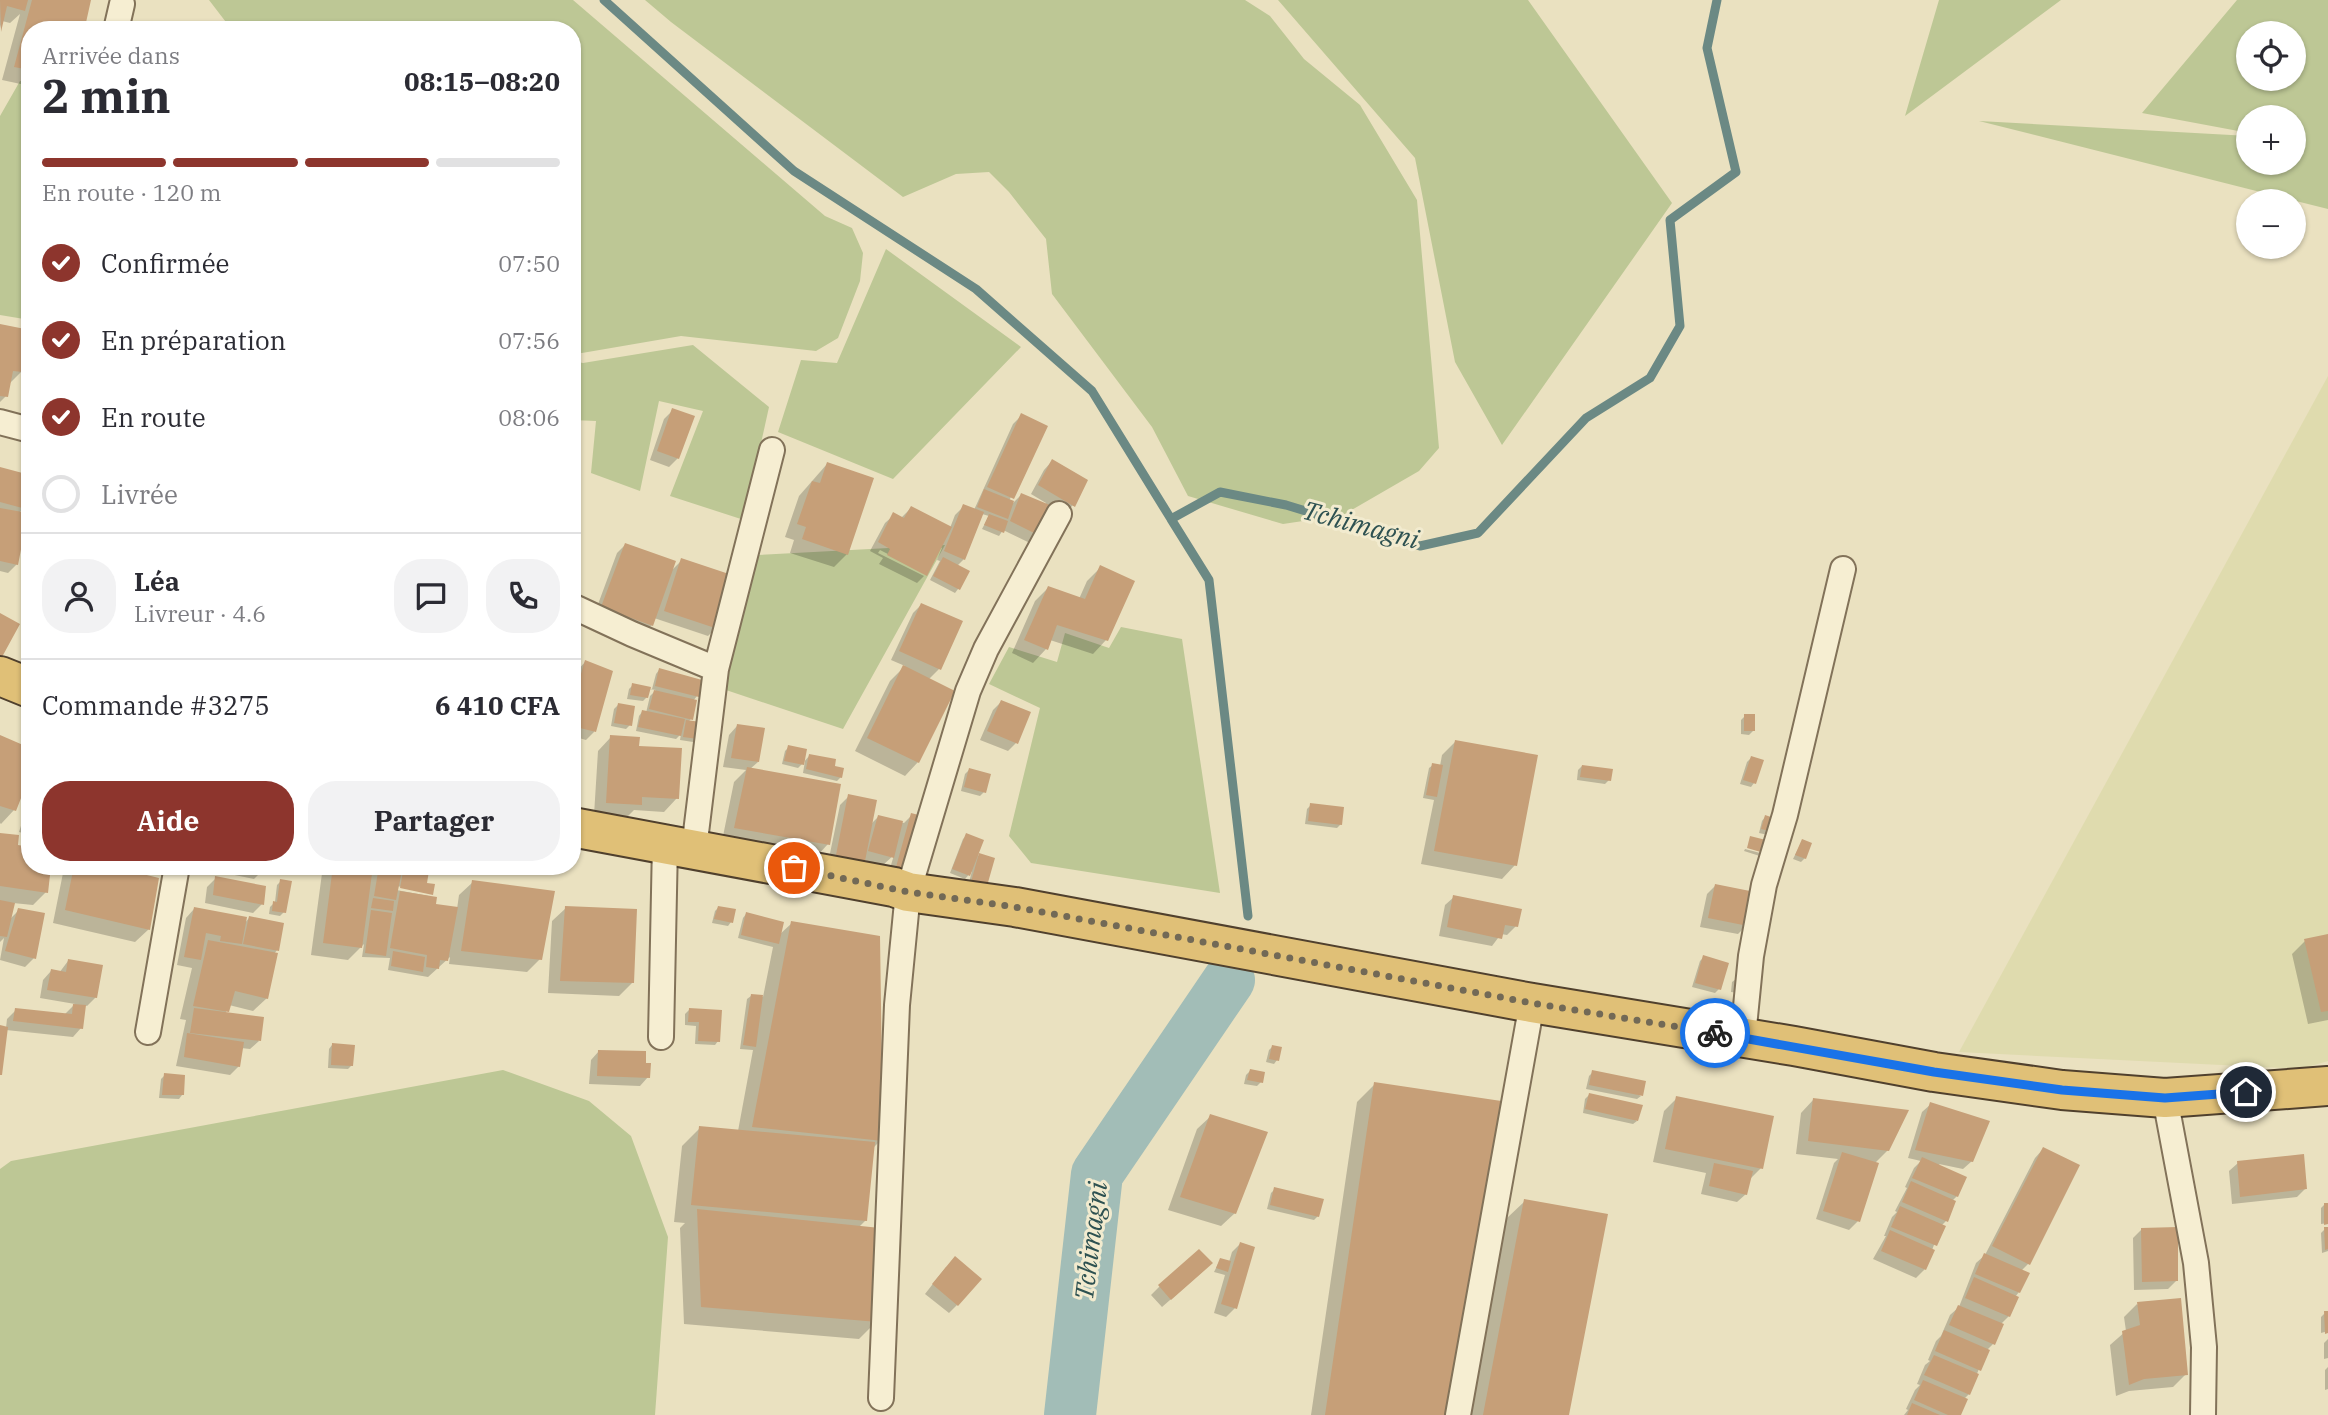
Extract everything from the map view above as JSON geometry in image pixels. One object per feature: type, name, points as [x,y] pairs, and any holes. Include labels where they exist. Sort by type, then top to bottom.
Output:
[{"type":"highway","points":[[0,676],[21,684]]},
{"type":"highway","points":[[581,829],[908,892],[1015,907],[1532,1003],[1960,1076],[2062,1090],[2165,1098],[2328,1086]]},
{"type":"street","points":[[118,21],[122,4]]},
{"type":"street","points":[[0,422],[21,428]]},
{"type":"street","points":[[661,1037],[680,846],[716,669],[772,450]]},
{"type":"street","points":[[881,1398],[897,1005],[908,892],[968,691],[986,649],[1059,514]]},
{"type":"street","points":[[1743,1037],[1751,956],[1764,885],[1785,816],[1843,569]]},
{"type":"street","points":[[581,610],[716,669]]},
{"type":"street","points":[[148,1032],[175,875]]},
{"type":"street","points":[[1458,1415],[1532,1003]]},
{"type":"street","points":[[2165,1098],[2196,1264],[2204,1347],[2203,1415]]},
{"type":"shaded area","points":[[2328,376],[2328,1061],[2301,1069],[1959,1052]]},
{"type":"green space","points":[[209,0],[573,0],[825,216],[852,228],[863,253],[860,281],[838,338],[816,351],[681,336],[581,353],[581,21],[225,21]]},
{"type":"green space","points":[[645,0],[1245,0],[1270,16],[1304,59],[1360,105],[1417,200],[1439,448],[1419,471],[1343,515],[1283,524],[1188,496],[1152,427],[1052,294],[1046,239],[1009,192],[989,172],[956,174],[903,197]]},
{"type":"green space","points":[[1278,0],[1528,0],[1672,203],[1502,445],[1455,362],[1415,158]]},
{"type":"green space","points":[[1939,0],[2061,0],[1905,116]]},
{"type":"green space","points":[[2237,0],[2328,0],[2328,209],[2306,203],[2306,189],[2249,189],[1979,121],[2236,135],[2236,175],[2306,175],[2306,105],[2236,105],[2236,131],[2142,113]]},
{"type":"green space","points":[[21,81],[21,318],[0,315],[0,116]]},
{"type":"green space","points":[[886,249],[1021,347],[893,479],[778,432],[801,360],[837,363]]},
{"type":"green space","points":[[693,345],[769,407],[744,520],[670,496],[703,411],[659,401],[640,491],[591,473],[596,421],[581,420],[583,363]]},
{"type":"green space","points":[[945,545],[843,729],[723,689],[757,555]]},
{"type":"green space","points":[[1121,627],[1182,639],[1220,893],[1031,863],[1009,836],[1040,708],[989,684],[1009,647],[1057,662],[1065,633],[1109,648]]},
{"type":"green space","points":[[503,1070],[589,1101],[631,1136],[668,1237],[655,1415],[0,1415],[0,1169],[11,1161]]},
{"type":"building","points":[[0,0],[28,0],[25,11],[7,6],[1,32]]},
{"type":"building","points":[[32,0],[91,0],[86,21],[26,21]]},
{"type":"building","points":[[21,41],[21,68],[14,67]]},
{"type":"building","points":[[0,324],[21,328],[21,372],[13,371],[8,397],[0,396]]},
{"type":"building","points":[[672,408],[695,416],[679,459],[657,451]]},
{"type":"building","points":[[1021,413],[1048,426],[1014,499],[987,487]]},
{"type":"building","points":[[1052,459],[1088,480],[1075,507],[1038,485]]},
{"type":"building","points":[[827,462],[874,478],[848,555],[802,539],[806,527],[797,524],[812,481],[820,483]]},
{"type":"building","points":[[0,467],[21,473],[21,508],[0,502]]},
{"type":"building","points":[[984,489],[1014,501],[1008,519],[977,507]]},
{"type":"building","points":[[1021,493],[1057,508],[1044,538],[1010,521]]},
{"type":"building","points":[[963,504],[984,512],[965,560],[944,551]]},
{"type":"building","points":[[911,506],[952,527],[927,576],[887,555],[890,549],[878,542],[893,512],[904,518]]},
{"type":"building","points":[[0,508],[21,512],[21,549],[18,565],[0,561]]},
{"type":"building","points":[[989,514],[1008,521],[1004,533],[984,525]]},
{"type":"building","points":[[625,543],[676,561],[653,626],[601,607]]},
{"type":"building","points":[[943,557],[970,571],[960,590],[933,576]]},
{"type":"building","points":[[681,558],[735,576],[718,629],[664,611]]},
{"type":"building","points":[[1100,565],[1135,581],[1108,641],[1057,625],[1048,650],[1024,640],[1048,586],[1085,599]]},
{"type":"building","points":[[921,603],[963,621],[941,670],[899,651]]},
{"type":"building","points":[[0,613],[20,624],[2,657],[0,656]]},
{"type":"building","points":[[585,660],[613,671],[596,732],[581,728],[581,674]]},
{"type":"building","points":[[903,665],[955,691],[919,763],[867,738]]},
{"type":"building","points":[[659,668],[702,680],[699,697],[655,686]]},
{"type":"building","points":[[632,683],[651,687],[648,698],[630,695]]},
{"type":"building","points":[[654,690],[697,700],[693,720],[649,709]]},
{"type":"building","points":[[1001,700],[1031,712],[1018,744],[987,731]]},
{"type":"building","points":[[618,703],[635,706],[632,726],[614,723]]},
{"type":"building","points":[[642,710],[685,719],[681,736],[638,727]]},
{"type":"building","points":[[1744,714],[1755,714],[1755,731],[1744,731]]},
{"type":"building","points":[[686,720],[701,722],[698,739],[683,737]]},
{"type":"building","points":[[737,724],[765,728],[759,762],[731,758]]},
{"type":"building","points":[[0,735],[21,744],[21,798],[16,811],[0,806]]},
{"type":"building","points":[[610,735],[640,737],[639,746],[682,748],[679,799],[642,797],[642,805],[606,803]]},
{"type":"building","points":[[1455,740],[1538,755],[1517,866],[1434,851]]},
{"type":"building","points":[[788,745],[807,749],[804,765],[784,761]]},
{"type":"building","points":[[809,754],[836,759],[835,766],[844,768],[842,778],[806,769]]},
{"type":"building","points":[[1751,756],[1764,760],[1756,784],[1743,780]]},
{"type":"building","points":[[1432,763],[1443,765],[1437,797],[1426,795]]},
{"type":"building","points":[[1582,765],[1613,769],[1611,781],[1580,777]]},
{"type":"building","points":[[747,767],[841,784],[830,845],[734,828]]},
{"type":"building","points":[[969,768],[991,774],[986,793],[964,787]]},
{"type":"building","points":[[848,794],[877,800],[865,861],[836,855]]},
{"type":"building","points":[[1310,803],[1344,807],[1342,825],[1308,821]]},
{"type":"building","points":[[911,813],[934,819],[924,875],[896,867]]},
{"type":"building","points":[[878,815],[903,821],[894,858],[868,851]]},
{"type":"building","points":[[1765,815],[1777,819],[1774,832],[1761,829]]},
{"type":"building","points":[[0,833],[19,835],[21,875],[50,875],[48,893],[0,886]]},
{"type":"building","points":[[966,833],[984,840],[970,876],[952,869]]},
{"type":"building","points":[[1750,836],[1774,842],[1771,855],[1747,848]]},
{"type":"building","points":[[1802,839],[1812,843],[1806,859],[1795,855]]},
{"type":"building","points":[[979,853],[995,858],[987,886],[971,882]]},
{"type":"building","points":[[72,875],[147,875],[159,878],[150,930],[65,910]]},
{"type":"building","points":[[332,875],[372,875],[362,948],[323,943]]},
{"type":"building","points":[[378,875],[401,875],[396,900],[374,896]]},
{"type":"building","points":[[402,875],[428,875],[427,883],[435,884],[433,895],[400,888]]},
{"type":"building","points":[[215,876],[266,886],[264,905],[213,895]]},
{"type":"building","points":[[280,879],[292,881],[286,913],[272,911],[273,901],[277,902]]},
{"type":"building","points":[[472,880],[555,891],[542,960],[461,951]]},
{"type":"building","points":[[1715,884],[1755,892],[1748,926],[1708,918]]},
{"type":"building","points":[[400,891],[437,897],[436,904],[458,907],[448,961],[440,960],[439,969],[426,967],[427,955],[390,948]]},
{"type":"building","points":[[1453,895],[1522,909],[1518,927],[1505,925],[1502,939],[1447,927]]},
{"type":"building","points":[[373,898],[394,901],[393,911],[371,908]]},
{"type":"building","points":[[0,900],[15,903],[7,937],[0,936]]},
{"type":"building","points":[[565,906],[637,909],[634,983],[560,981]]},
{"type":"building","points":[[718,906],[736,909],[733,923],[714,919]]},
{"type":"building","points":[[194,907],[247,917],[242,944],[220,941],[221,936],[206,933],[201,960],[184,957]]},
{"type":"building","points":[[18,908],[45,913],[36,959],[5,951]]},
{"type":"building","points":[[371,910],[392,913],[386,956],[365,953]]},
{"type":"building","points":[[746,912],[784,922],[779,944],[741,935]]},
{"type":"building","points":[[249,916],[284,923],[279,951],[243,944]]},
{"type":"building","points":[[791,921],[880,936],[883,1141],[752,1127]]},
{"type":"building","points":[[2328,934],[2328,1011],[2321,1012],[2304,939]]},
{"type":"building","points":[[208,940],[278,953],[268,999],[235,991],[229,1012],[193,1006]]},
{"type":"building","points":[[393,951],[425,957],[423,972],[391,966]]},
{"type":"building","points":[[1703,955],[1729,963],[1721,990],[1695,983]]},
{"type":"building","points":[[68,959],[103,965],[97,998],[47,990],[51,969],[66,972]]},
{"type":"building","points":[[751,994],[763,995],[756,1047],[743,1045]]},
{"type":"building","points":[[73,1004],[86,1005],[83,1029],[13,1021],[15,1008],[72,1014]]},
{"type":"building","points":[[194,1008],[264,1017],[261,1041],[190,1033]]},
{"type":"building","points":[[689,1008],[722,1010],[720,1042],[698,1041],[699,1022],[688,1022]]},
{"type":"building","points":[[0,1025],[8,1027],[2,1075],[0,1075]]},
{"type":"building","points":[[187,1033],[244,1042],[240,1067],[184,1057]]},
{"type":"building","points":[[332,1043],[355,1045],[353,1066],[331,1065]]},
{"type":"building","points":[[1272,1045],[1282,1047],[1279,1061],[1269,1059]]},
{"type":"building","points":[[598,1050],[646,1051],[646,1063],[651,1063],[650,1078],[597,1076]]},
{"type":"building","points":[[1250,1069],[1265,1072],[1263,1083],[1247,1080]]},
{"type":"building","points":[[1592,1070],[1646,1081],[1643,1096],[1589,1085]]},
{"type":"building","points":[[164,1073],[185,1075],[184,1095],[162,1095]]},
{"type":"building","points":[[1374,1082],[1508,1102],[1456,1415],[1325,1415]]},
{"type":"building","points":[[1589,1093],[1643,1105],[1638,1121],[1585,1109]]},
{"type":"building","points":[[1676,1096],[1774,1116],[1763,1169],[1665,1149]]},
{"type":"building","points":[[1813,1098],[1909,1110],[1889,1151],[1808,1141]]},
{"type":"building","points":[[1930,1102],[1990,1121],[1973,1162],[1915,1150]]},
{"type":"building","points":[[1210,1114],[1268,1132],[1236,1214],[1180,1197]]},
{"type":"building","points":[[699,1126],[875,1142],[867,1221],[691,1205]]},
{"type":"building","points":[[2043,1147],[2080,1165],[2030,1265],[1992,1246]]},
{"type":"building","points":[[1842,1152],[1879,1163],[1860,1222],[1823,1211]]},
{"type":"building","points":[[2304,1154],[2307,1189],[2240,1197],[2237,1161]]},
{"type":"building","points":[[1922,1157],[1967,1177],[1958,1197],[1912,1178]]},
{"type":"building","points":[[1714,1163],[1753,1171],[1747,1195],[1709,1186]]},
{"type":"building","points":[[1911,1181],[1956,1201],[1948,1222],[1902,1202]]},
{"type":"building","points":[[1274,1187],[1324,1199],[1319,1217],[1270,1205]]},
{"type":"building","points":[[1524,1199],[1608,1214],[1569,1415],[1483,1415]]},
{"type":"building","points":[[2324,1203],[2328,1203],[2328,1224],[2324,1225]]},
{"type":"building","points":[[1900,1206],[1946,1226],[1937,1246],[1891,1227]]},
{"type":"building","points":[[697,1209],[880,1228],[878,1322],[701,1307]]},
{"type":"building","points":[[2178,1227],[2178,1281],[2142,1282],[2141,1228]]},
{"type":"building","points":[[2324,1227],[2328,1227],[2328,1249],[2325,1250]]},
{"type":"building","points":[[1890,1230],[1935,1250],[1926,1270],[1881,1251]]},
{"type":"building","points":[[1240,1242],[1255,1247],[1237,1309],[1221,1304]]},
{"type":"building","points":[[1199,1249],[1213,1263],[1171,1300],[1158,1285]]},
{"type":"building","points":[[1984,1253],[2030,1273],[2020,1293],[1975,1274]]},
{"type":"building","points":[[955,1256],[982,1279],[958,1306],[932,1284]]},
{"type":"building","points":[[1220,1258],[1231,1261],[1228,1272],[1216,1268]]},
{"type":"building","points":[[1974,1277],[2019,1297],[2010,1317],[1965,1298]]},
{"type":"building","points":[[2181,1298],[2188,1375],[2144,1379],[2129,1385],[2122,1331],[2140,1325],[2137,1302]]},
{"type":"building","points":[[1958,1305],[2004,1324],[1995,1345],[1949,1325]]},
{"type":"building","points":[[2324,1311],[2328,1311],[2328,1333],[2325,1334]]},
{"type":"building","points":[[1944,1330],[1990,1350],[1981,1371],[1935,1351]]},
{"type":"building","points":[[1934,1355],[1979,1374],[1970,1395],[1924,1375]]},
{"type":"building","points":[[1923,1380],[1968,1399],[1961,1415],[1948,1415],[1914,1400]]},
{"type":"building","points":[[1912,1403],[1940,1415],[1907,1415]]},
{"type":"waterway","points":[[604,0],[794,171],[976,289],[1092,391],[1171,519]]},
{"type":"waterway","name":"Tchimagni","points":[[1248,916],[1209,580],[1171,519],[1220,492],[1286,505],[1420,546],[1478,533],[1586,418],[1650,378],[1680,326],[1670,220],[1736,172],[1707,48],[1717,0]]},
{"type":"waterway","name":"Tchimagni","points":[[1070,1415],[1097,1174],[1229,980]]},
{"type":"way so far","points":[[794,868],[908,892],[1015,907],[1532,1003],[1715,1033]]},
{"type":"route","points":[[1715,1033],[1934,1072],[2062,1090],[2165,1098],[2246,1092]]}]
